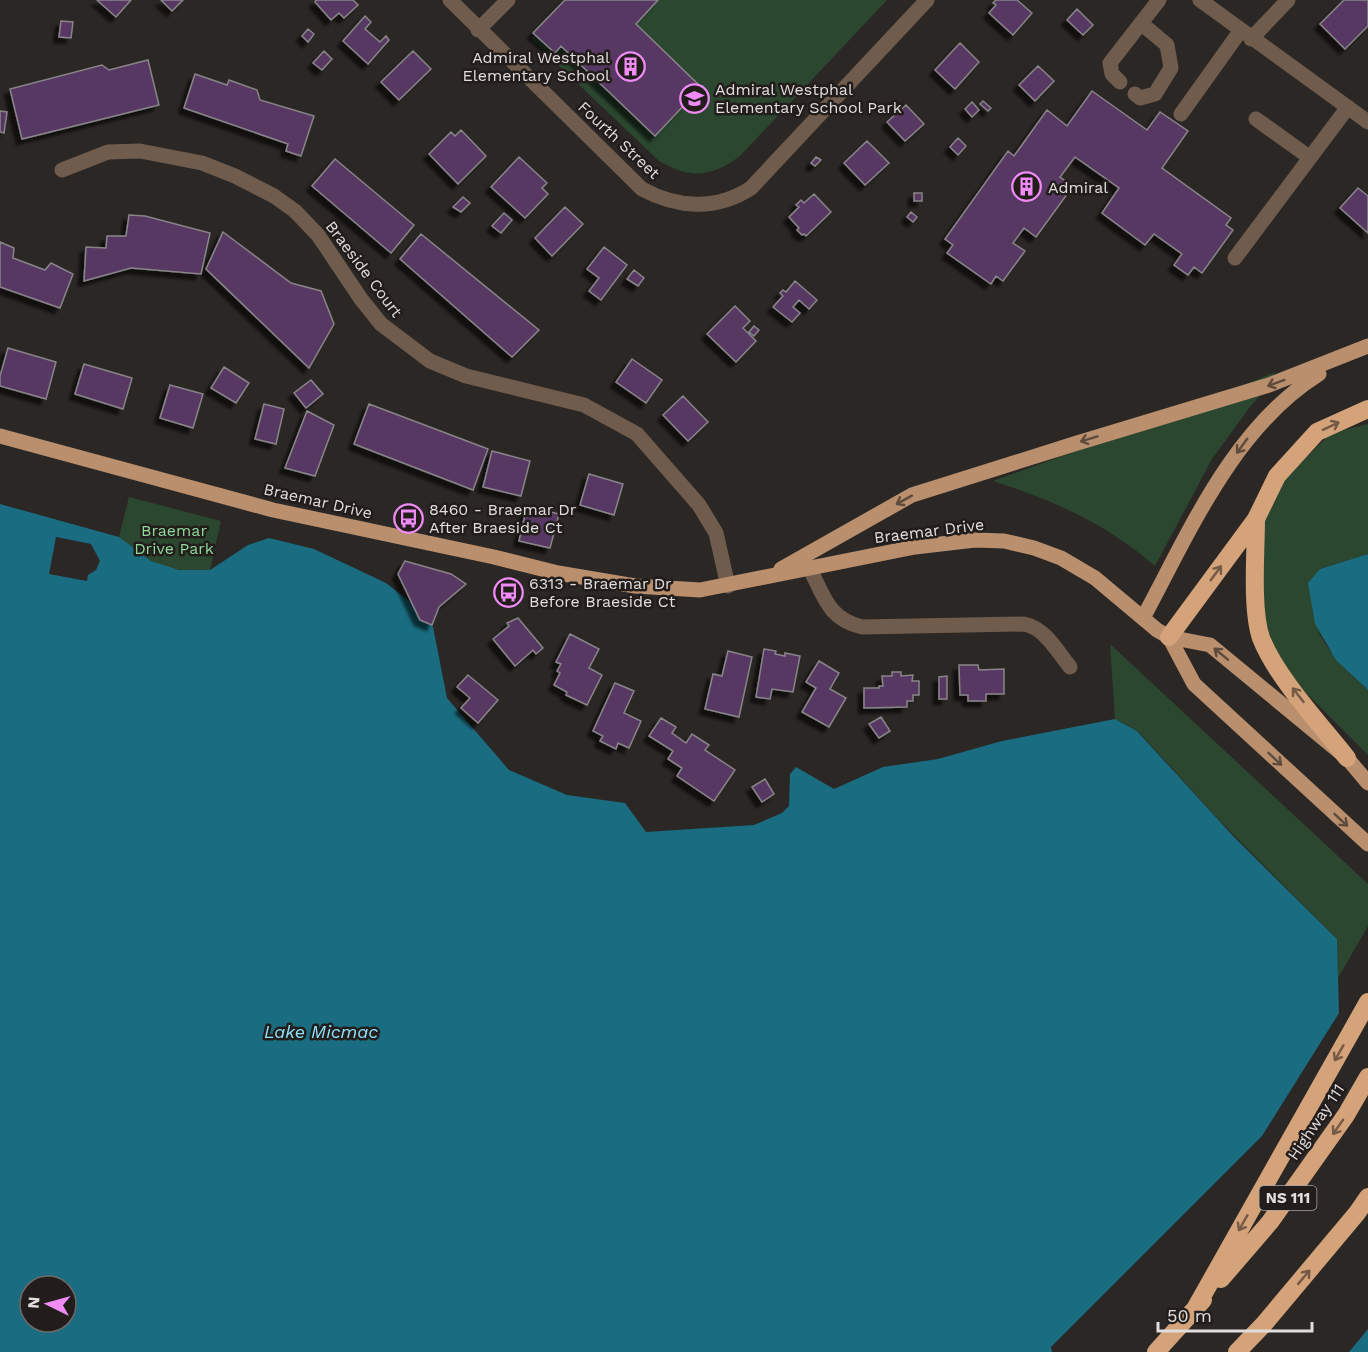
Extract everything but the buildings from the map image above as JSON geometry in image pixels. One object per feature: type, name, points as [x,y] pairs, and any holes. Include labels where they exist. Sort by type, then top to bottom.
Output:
[{"type":"highway","points":[[1169,637],[1256,519],[1277,476],[1317,432],[1368,409]]},
{"type":"highway","points":[[1256,519],[1256,613],[1261,638],[1278,670],[1347,758]]},
{"type":"highway","points":[[1195,1309],[1368,1002]]},
{"type":"highway","name":"Highway 111","points":[[1156,1352],[1270,1222],[1346,1115],[1368,1077]]},
{"type":"highway","points":[[1237,1352],[1264,1324],[1368,1197]]},
{"type":"main road","points":[[1143,618],[1220,478],[1257,426],[1301,385],[1368,346]]},
{"type":"main road","points":[[771,575],[912,495],[1269,386],[1350,355]]},
{"type":"main road","name":"Braemar Drive","points":[[0,436],[273,510],[494,557],[558,573],[646,586],[700,590],[915,547],[975,540],[1004,541],[1034,548],[1061,558],[1095,578],[1157,630],[1169,637],[1210,645],[1347,758],[1368,783]]},
{"type":"main road","name":"Braemar Drive","points":[[1169,637],[1194,684],[1368,844]]},
{"type":"street","name":"Fourth Street","points":[[450,0],[642,189],[664,200],[687,205],[731,199],[751,188],[927,0]]},
{"type":"street","points":[[478,30],[508,0]]},
{"type":"street","points":[[1120,82],[1112,74],[1110,63],[1159,0]]},
{"type":"street","points":[[1200,0],[1348,107],[1366,117]]},
{"type":"street","points":[[1181,114],[1246,34],[1288,0]]},
{"type":"street","points":[[1135,94],[1140,99],[1155,94],[1171,68],[1167,45],[1142,24]]},
{"type":"street","points":[[1235,258],[1348,107]]},
{"type":"street","points":[[1256,119],[1309,157]]},
{"type":"street","name":"Braeside Court","points":[[62,170],[108,152],[140,151],[202,163],[274,195],[295,211],[318,235],[361,299],[381,324],[430,361],[466,376],[584,405],[637,434],[699,505],[716,533],[728,586]]},
{"type":"street","points":[[809,567],[829,606],[840,619],[848,624],[862,627],[1024,624],[1034,626],[1041,631],[1070,667]]},
{"type":"green space","name":"Admiral Westphal Elementary School Park","points":[[567,0],[887,0],[740,156],[719,169],[689,173],[658,160],[531,39]]},
{"type":"green space","points":[[1275,372],[1269,385],[1249,408],[1212,459],[1155,566],[1098,525],[1058,505],[993,481],[1167,418]]},
{"type":"green space","points":[[1368,424],[1368,554],[1320,569],[1312,601],[1314,618],[1324,642],[1349,672],[1368,690],[1368,755],[1309,696],[1267,649],[1253,538],[1280,483],[1331,433]]},
{"type":"green space","name":"Braemar Drive Park","points":[[129,497],[221,521],[210,570],[172,569],[147,559],[119,537]]},
{"type":"green space","points":[[1110,644],[1368,884],[1368,926],[1338,978],[1337,939],[1217,818],[1138,731],[1115,719]]},
{"type":"water","name":"Lake Micmac","points":[[0,504],[119,537],[151,561],[179,570],[210,570],[248,545],[269,538],[314,549],[386,583],[409,601],[433,627],[447,698],[509,770],[567,795],[625,803],[646,832],[754,825],[782,813],[789,806],[790,774],[796,767],[834,789],[883,767],[938,759],[1002,741],[1115,719],[1137,731],[1234,837],[1337,939],[1339,1013],[1262,1136],[1051,1347],[1052,1352],[0,1352]]},
{"type":"water","points":[[1368,554],[1368,690],[1336,660],[1315,624],[1308,583],[1320,569]]},
{"type":"water","points":[[1368,1329],[1368,1352],[1349,1352]]},
{"type":"pier","points":[[56,537],[91,544],[100,561],[96,570],[88,575],[87,581],[49,574]]},
{"type":"place","name":"Admiral Westphal Elementary School","points":[[631,66]]},
{"type":"place","name":"Admiral Westphal Elementary School Park","points":[[694,98]]},
{"type":"place","name":"Admiral","points":[[1027,187]]},
{"type":"place","name":"8460 - Braemar Dr After Braeside Ct","points":[[408,518]]},
{"type":"place","name":"6313 - Braemar Dr Before Braeside Ct","points":[[508,592]]}]
